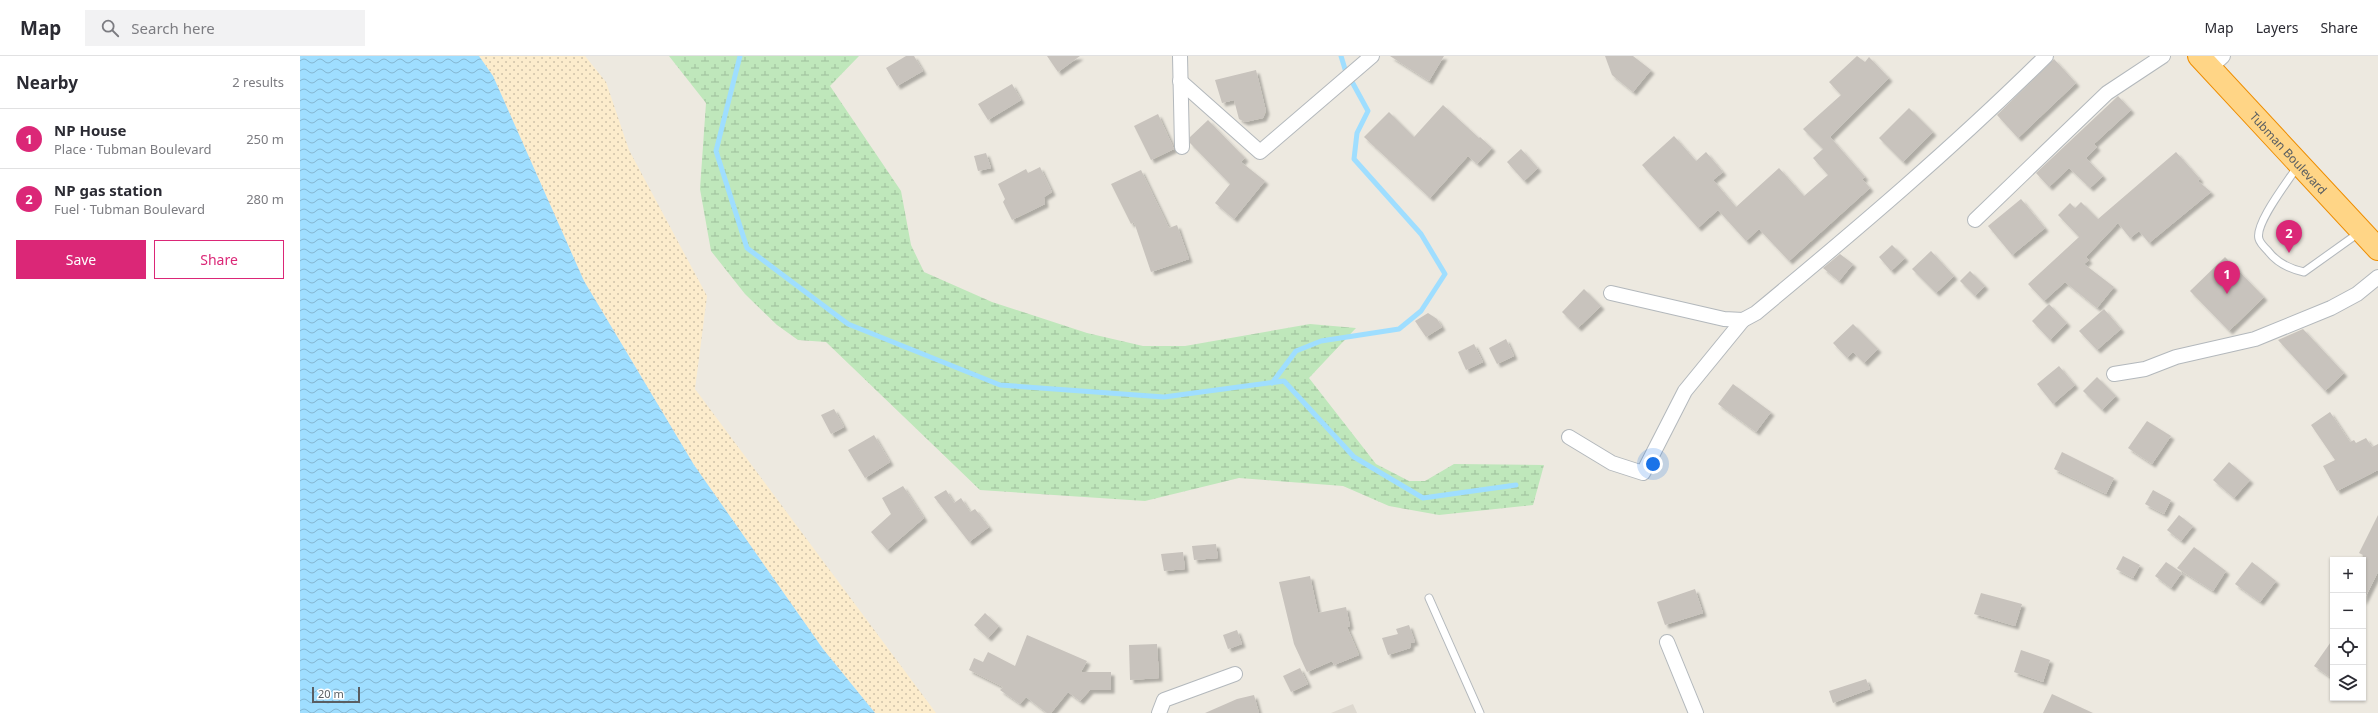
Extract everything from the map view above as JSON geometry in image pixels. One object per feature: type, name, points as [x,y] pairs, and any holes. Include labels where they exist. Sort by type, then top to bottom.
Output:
[{"type":"highway","name":"Tubman Boulevard","points":[[2211,60],[2299,164],[2378,249]]},
{"type":"street","points":[[1180,56],[1182,147]]},
{"type":"street","points":[[1180,81],[1260,152],[1372,56]]},
{"type":"street","points":[[1568,437],[1612,463],[1643,473],[1685,391],[1743,320],[1756,313],[1882,209],[2001,100],[2046,56]]},
{"type":"street","points":[[1975,220],[2107,92],[2163,56]]},
{"type":"street","points":[[2114,374],[2146,368],[2176,357],[2255,338],[2331,308],[2357,294],[2378,277]]},
{"type":"street","points":[[1611,292],[1724,319],[1743,320]]},
{"type":"street","points":[[1667,642],[1696,713]]},
{"type":"street","points":[[1159,713],[1164,700],[1235,674]]},
{"type":"lane","points":[[2299,164],[2264,218],[2259,230],[2259,239],[2274,258],[2294,270],[2304,272],[2361,231]]},
{"type":"lane","points":[[1429,598],[1480,713]]},
{"type":"shaded area","points":[[1353,704],[1357,713],[1331,713]]},
{"type":"green space","points":[[669,56],[859,56],[830,86],[901,191],[911,245],[924,272],[992,302],[1087,333],[1143,346],[1185,346],[1310,324],[1356,328],[1309,378],[1376,464],[1409,481],[1425,481],[1454,464],[1544,465],[1533,505],[1439,515],[1389,506],[1343,486],[1239,478],[1145,501],[980,490],[826,342],[798,340],[777,325],[745,294],[711,251],[700,189],[706,103]]},
{"type":"sand","points":[[479,56],[585,56],[606,82],[629,150],[707,296],[695,389],[936,713],[875,713],[823,649],[694,465],[584,281],[493,76]]},
{"type":"water","points":[[300,56],[479,56],[493,76],[584,281],[694,465],[823,649],[875,713],[300,713]]},
{"type":"building","points":[[906,56],[914,56],[923,71],[897,86],[886,68]]},
{"type":"building","points":[[1047,56],[1080,56],[1058,72]]},
{"type":"building","points":[[1390,56],[1444,56],[1429,81]]},
{"type":"building","points":[[1605,56],[1633,56],[1651,70],[1633,92],[1612,75]]},
{"type":"building","points":[[1857,56],[1865,62],[1869,57],[1889,78],[1830,137],[1865,177],[1862,179],[1870,188],[1789,261],[1759,229],[1746,241],[1718,210],[1698,228],[1642,165],[1674,136],[1696,161],[1706,152],[1723,172],[1713,180],[1736,207],[1779,168],[1804,196],[1828,175],[1813,158],[1823,149],[1803,129],[1841,95],[1829,82]]},
{"type":"building","points":[[2054,59],[2076,83],[2018,138],[1997,115]]},
{"type":"building","points":[[1256,70],[1266,111],[1263,118],[1245,122],[1239,119],[1234,100],[1222,103],[1215,80]]},
{"type":"building","points":[[1012,84],[1021,100],[988,120],[978,104]]},
{"type":"building","points":[[2118,96],[2131,110],[2094,144],[2097,147],[2086,158],[2103,176],[2090,188],[2069,168],[2049,187],[2036,173]]},
{"type":"building","points":[[1443,105],[1492,148],[1477,164],[1468,156],[1430,198],[1364,137],[1389,112],[1414,137]]},
{"type":"building","points":[[1909,108],[1933,132],[1903,162],[1879,138]]},
{"type":"building","points":[[1158,114],[1174,149],[1151,160],[1134,126]]},
{"type":"building","points":[[1208,120],[1245,158],[1241,162],[1265,181],[1234,219],[1215,203],[1230,184],[1190,143],[1190,137]]},
{"type":"building","points":[[1521,149],[1538,168],[1524,181],[1507,162]]},
{"type":"building","points":[[2176,152],[2200,179],[2198,181],[2211,192],[2149,243],[2139,231],[2130,238],[2118,223],[2086,257],[2089,260],[2084,264],[2114,287],[2097,308],[2065,282],[2044,301],[2028,284],[2079,237],[2058,215],[2070,203],[2075,208],[2081,202],[2098,219]]},
{"type":"building","points":[[986,153],[991,168],[978,171],[974,156]]},
{"type":"building","points":[[1040,167],[1052,192],[1044,197],[1045,204],[1012,220],[1003,202],[1005,199],[998,184],[1026,169],[1028,173]]},
{"type":"building","points":[[1141,170],[1169,228],[1177,225],[1189,259],[1151,272],[1134,222],[1131,224],[1111,184]]},
{"type":"building","points":[[2021,199],[2045,228],[2012,255],[1988,226]]},
{"type":"building","points":[[1892,245],[1905,258],[1891,271],[1879,257]]},
{"type":"building","points":[[1931,251],[1954,276],[1936,293],[1912,269]]},
{"type":"building","points":[[1840,254],[1853,264],[1839,281],[1823,268]]},
{"type":"building","points":[[2225,257],[2264,297],[2229,331],[2190,291]]},
{"type":"building","points":[[1970,271],[1985,286],[1975,296],[1960,281]]},
{"type":"building","points":[[1584,289],[1601,306],[1578,328],[1562,312]]},
{"type":"building","points":[[2049,304],[2067,323],[2050,340],[2032,321]]},
{"type":"building","points":[[2104,309],[2121,329],[2097,350],[2079,331]]},
{"type":"building","points":[[1428,313],[1437,319],[1442,327],[1426,337],[1415,321]]},
{"type":"building","points":[[1853,324],[1878,349],[1864,363],[1853,352],[1847,358],[1833,343]]},
{"type":"building","points":[[2303,329],[2344,373],[2325,391],[2278,340]]},
{"type":"building","points":[[1506,339],[1514,356],[1497,364],[1489,348]]},
{"type":"building","points":[[1474,344],[1483,362],[1466,370],[1458,352]]},
{"type":"building","points":[[2059,366],[2075,385],[2053,404],[2037,384]]},
{"type":"building","points":[[2097,377],[2116,396],[2102,410],[2083,391]]},
{"type":"building","points":[[1733,384],[1771,412],[1756,432],[1718,404]]},
{"type":"building","points":[[834,409],[844,427],[831,434],[821,415]]},
{"type":"building","points":[[2330,412],[2350,442],[2354,440],[2356,443],[2366,438],[2372,447],[2378,444],[2378,470],[2337,491],[2323,466],[2335,460],[2311,425]]},
{"type":"building","points":[[2147,421],[2171,436],[2152,464],[2128,448]]},
{"type":"building","points":[[874,435],[890,462],[865,478],[848,450]]},
{"type":"building","points":[[2062,452],[2114,478],[2106,494],[2054,469]]},
{"type":"building","points":[[2229,462],[2250,480],[2234,498],[2213,480]]},
{"type":"building","points":[[903,486],[924,518],[887,550],[871,532],[891,514],[882,498]]},
{"type":"building","points":[[946,490],[954,503],[961,498],[970,512],[975,509],[989,527],[969,542],[934,497]]},
{"type":"building","points":[[2153,490],[2171,500],[2164,514],[2145,504]]},
{"type":"building","points":[[2179,515],[2193,526],[2181,541],[2167,530]]},
{"type":"building","points":[[2378,515],[2378,572],[2366,596],[2366,557],[2363,557],[2363,555],[2359,553]]},
{"type":"building","points":[[1216,544],[1218,558],[1194,560],[1192,546]]},
{"type":"building","points":[[2194,547],[2226,571],[2213,591],[2177,568]]},
{"type":"building","points":[[1183,552],[1185,569],[1164,571],[1161,554]]},
{"type":"building","points":[[2123,556],[2140,565],[2133,578],[2116,569]]},
{"type":"building","points":[[2166,562],[2182,573],[2171,588],[2155,576]]},
{"type":"building","points":[[2252,562],[2276,581],[2260,602],[2235,584]]},
{"type":"building","points":[[1310,576],[1318,613],[1346,607],[1350,626],[1347,627],[1359,655],[1334,665],[1332,661],[1307,672],[1294,644],[1279,582]]},
{"type":"building","points":[[1695,589],[1703,613],[1665,625],[1657,602]]},
{"type":"building","points":[[1981,593],[2022,604],[2015,626],[1974,614]]},
{"type":"building","points":[[985,613],[999,626],[988,638],[974,625]]},
{"type":"building","points":[[1409,625],[1415,642],[1411,643],[1410,648],[1388,655],[1382,638],[1398,634],[1396,629]]},
{"type":"building","points":[[1237,630],[1242,644],[1228,649],[1223,635]]},
{"type":"building","points":[[1027,635],[1087,661],[1081,672],[1111,672],[1111,690],[1090,690],[1080,701],[1068,692],[1051,713],[1047,713],[1026,697],[1020,704],[1000,690],[1003,687],[969,670],[974,658],[983,662],[988,652],[1015,666]]},
{"type":"building","points":[[2330,643],[2330,677],[2314,666]]},
{"type":"building","points":[[1157,644],[1159,678],[1130,680],[1129,645]]},
{"type":"building","points":[[2021,650],[2050,660],[2043,682],[2014,672]]},
{"type":"building","points":[[1300,668],[1308,684],[1291,692],[1283,676]]},
{"type":"building","points":[[1866,679],[1870,689],[1833,703],[1829,691]]},
{"type":"building","points":[[2052,694],[2093,713],[2043,713]]},
{"type":"building","points":[[1254,695],[1259,713],[1205,713],[1237,699]]},
{"type":"waterway","points":[[740,56],[716,151],[747,248],[848,324],[1000,385],[1164,397],[1284,381],[1354,457],[1423,498],[1516,485]]},
{"type":"waterway","points":[[1272,383],[1296,351],[1321,341],[1399,329],[1421,311],[1445,274],[1421,234],[1354,159],[1357,133],[1368,111],[1345,69],[1341,56]]},
{"type":"place","name":"NP gas station","points":[[2289,253]]},
{"type":"place","name":"NP House","points":[[2227,294]]}]
